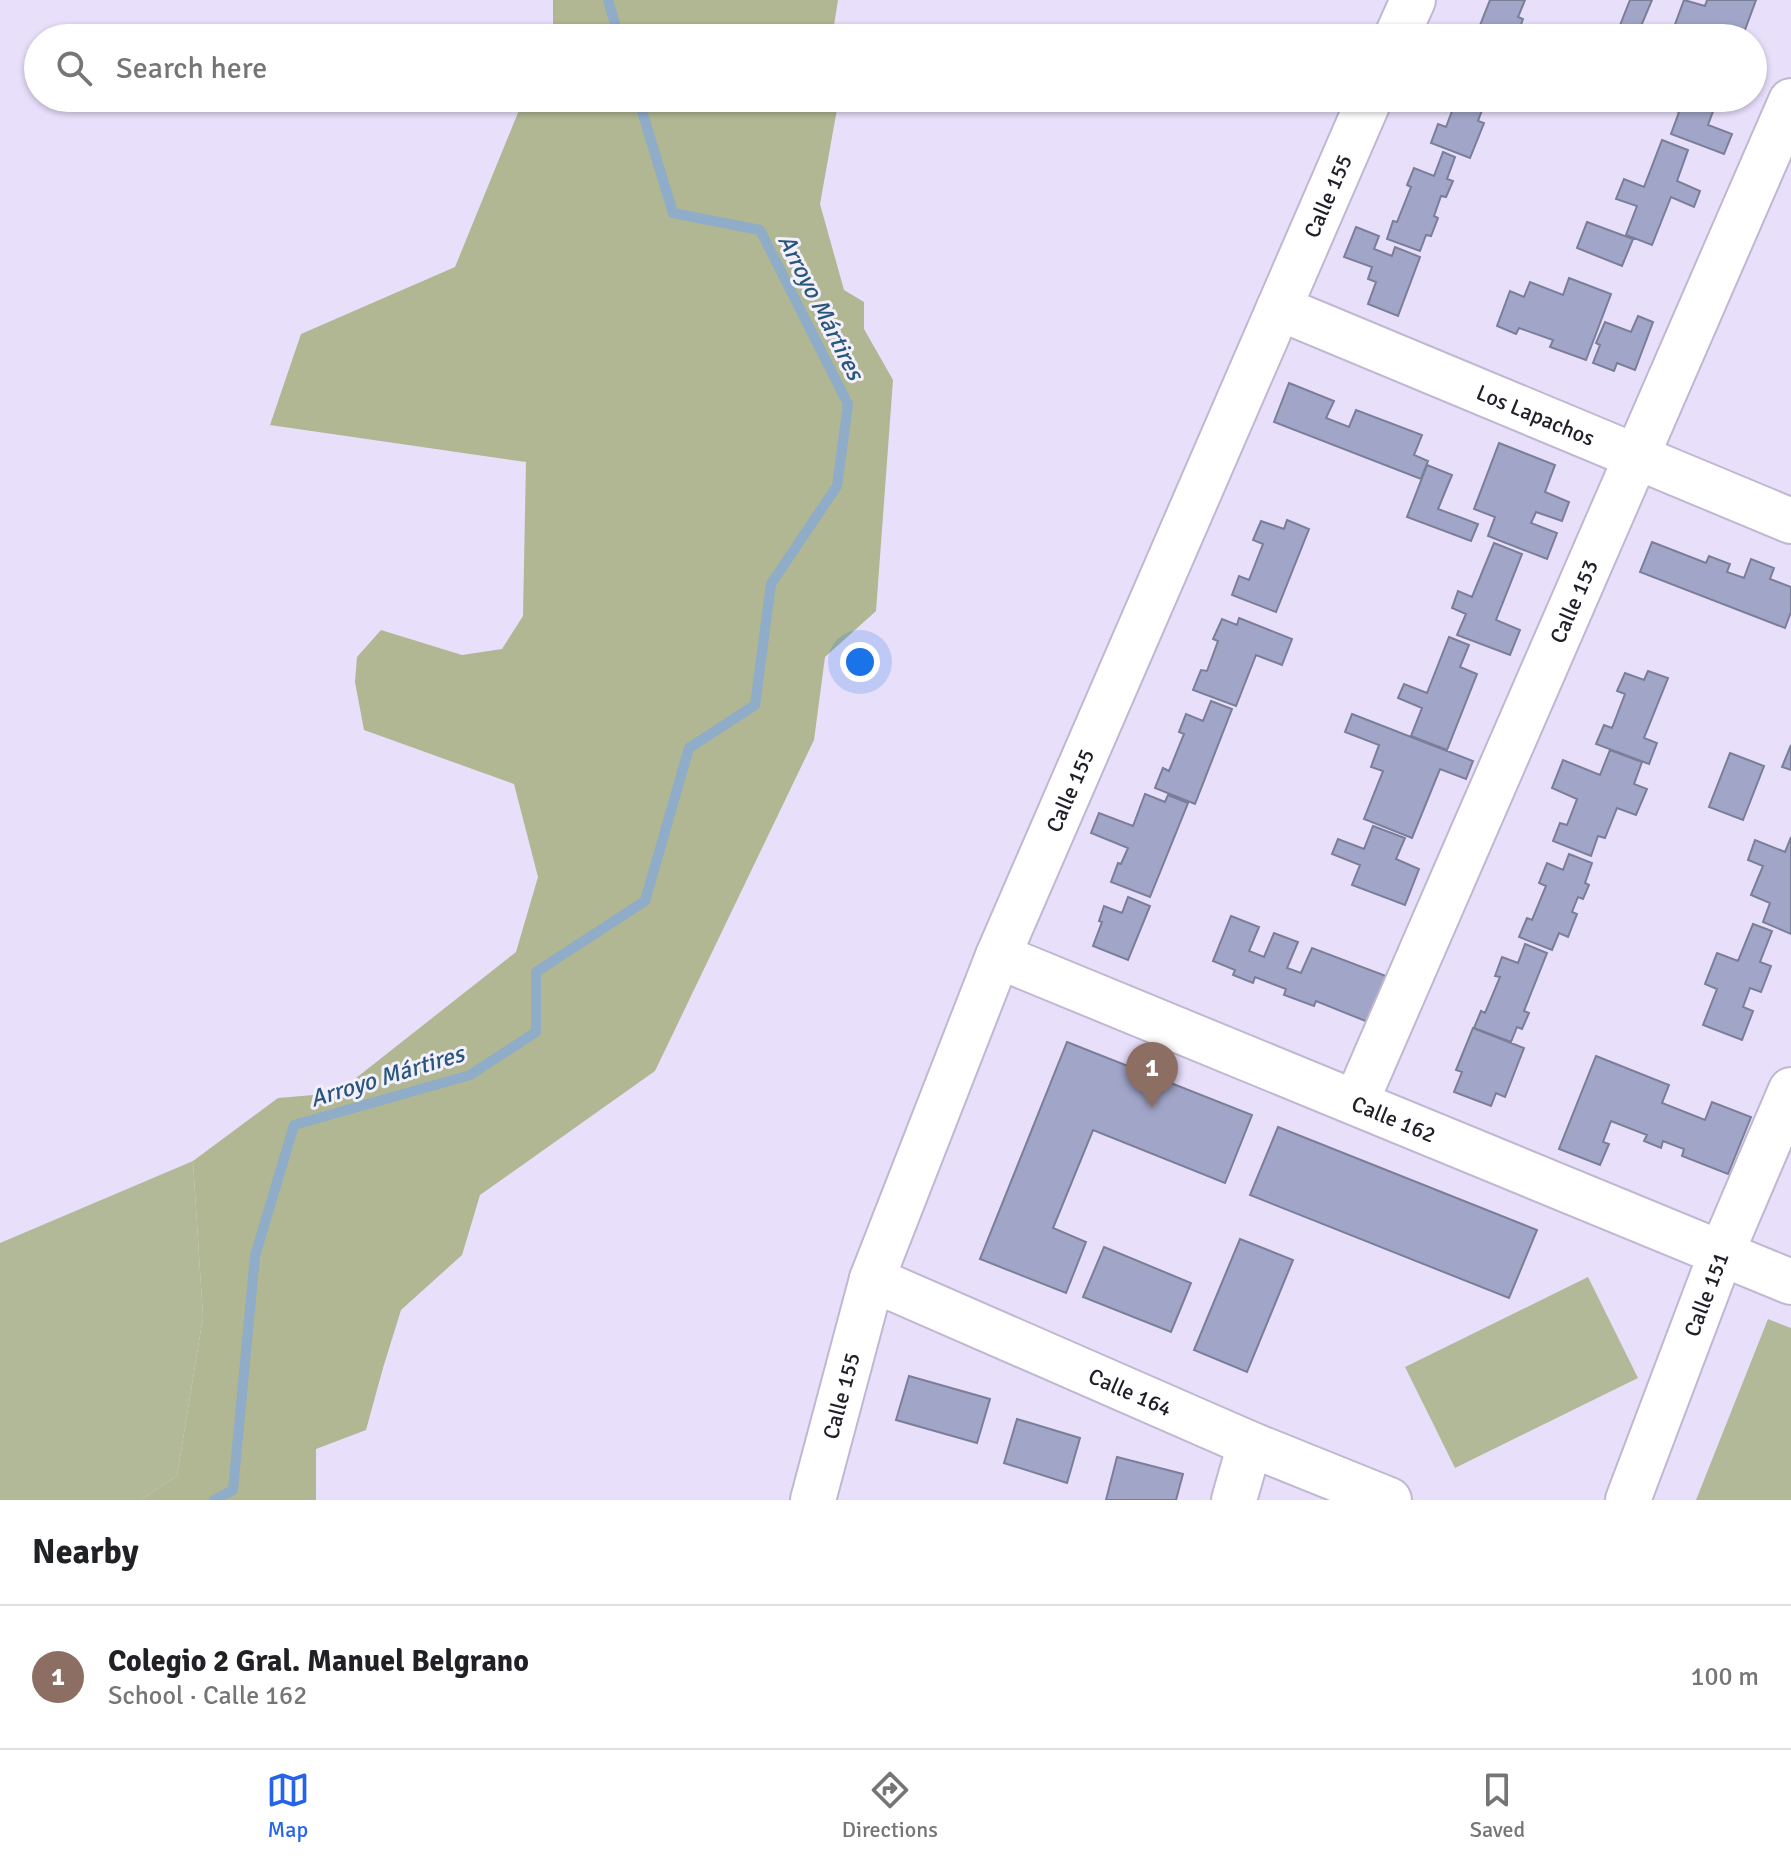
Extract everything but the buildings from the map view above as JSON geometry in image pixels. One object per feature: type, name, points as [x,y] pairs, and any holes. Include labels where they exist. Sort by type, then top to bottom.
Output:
[{"type":"street","points":[[1402,24],[1413,0]]},
{"type":"street","name":"Calle 153","points":[[1356,1102],[1791,101]]},
{"type":"street","name":"Calle 155","points":[[813,1500],[872,1279],[998,956],[1364,112]]},
{"type":"street","name":"Los Lapachos","points":[[1279,308],[1791,521]]},
{"type":"street","name":"Calle 162","points":[[998,956],[1791,1282]]},
{"type":"street","name":"Calle 151","points":[[1628,1500],[1721,1254],[1791,1090]]},
{"type":"street","name":"Calle 164","points":[[872,1279],[1250,1444],[1389,1500]]},
{"type":"street","points":[[1234,1500],[1250,1444]]},
{"type":"green space","points":[[553,0],[838,0],[834,24],[553,24]]},
{"type":"green space","points":[[518,112],[836,112],[820,204],[844,290],[864,302],[864,329],[893,380],[876,611],[825,657],[814,740],[655,1071],[480,1195],[462,1255],[401,1310],[366,1430],[316,1449],[316,1500],[141,1500],[177,1476],[203,1317],[193,1161],[278,1098],[337,1093],[516,952],[538,877],[514,784],[364,730],[355,682],[357,657],[381,630],[462,655],[502,649],[523,616],[526,462],[270,425],[301,334],[455,267]]},
{"type":"green space","points":[[193,1161],[203,1317],[177,1476],[141,1500],[0,1500],[0,1243]]},
{"type":"green space","points":[[1588,1277],[1638,1378],[1455,1468],[1405,1367]]},
{"type":"green space","points":[[1768,1319],[1791,1328],[1791,1500],[1696,1500]]},
{"type":"waterway","name":"Arroyo Mártires","points":[[608,0],[615,24]]},
{"type":"waterway","name":"Arroyo Mártires","points":[[214,1500],[233,1490],[255,1256],[294,1125],[470,1075],[536,1032],[536,972],[645,901],[689,748],[755,705],[771,584],[837,486],[848,404],[760,230],[673,213],[642,112]]},
{"type":"place","name":"Colegio 2 Gral. Manuel Belgrano","points":[[1152,1108]]}]
